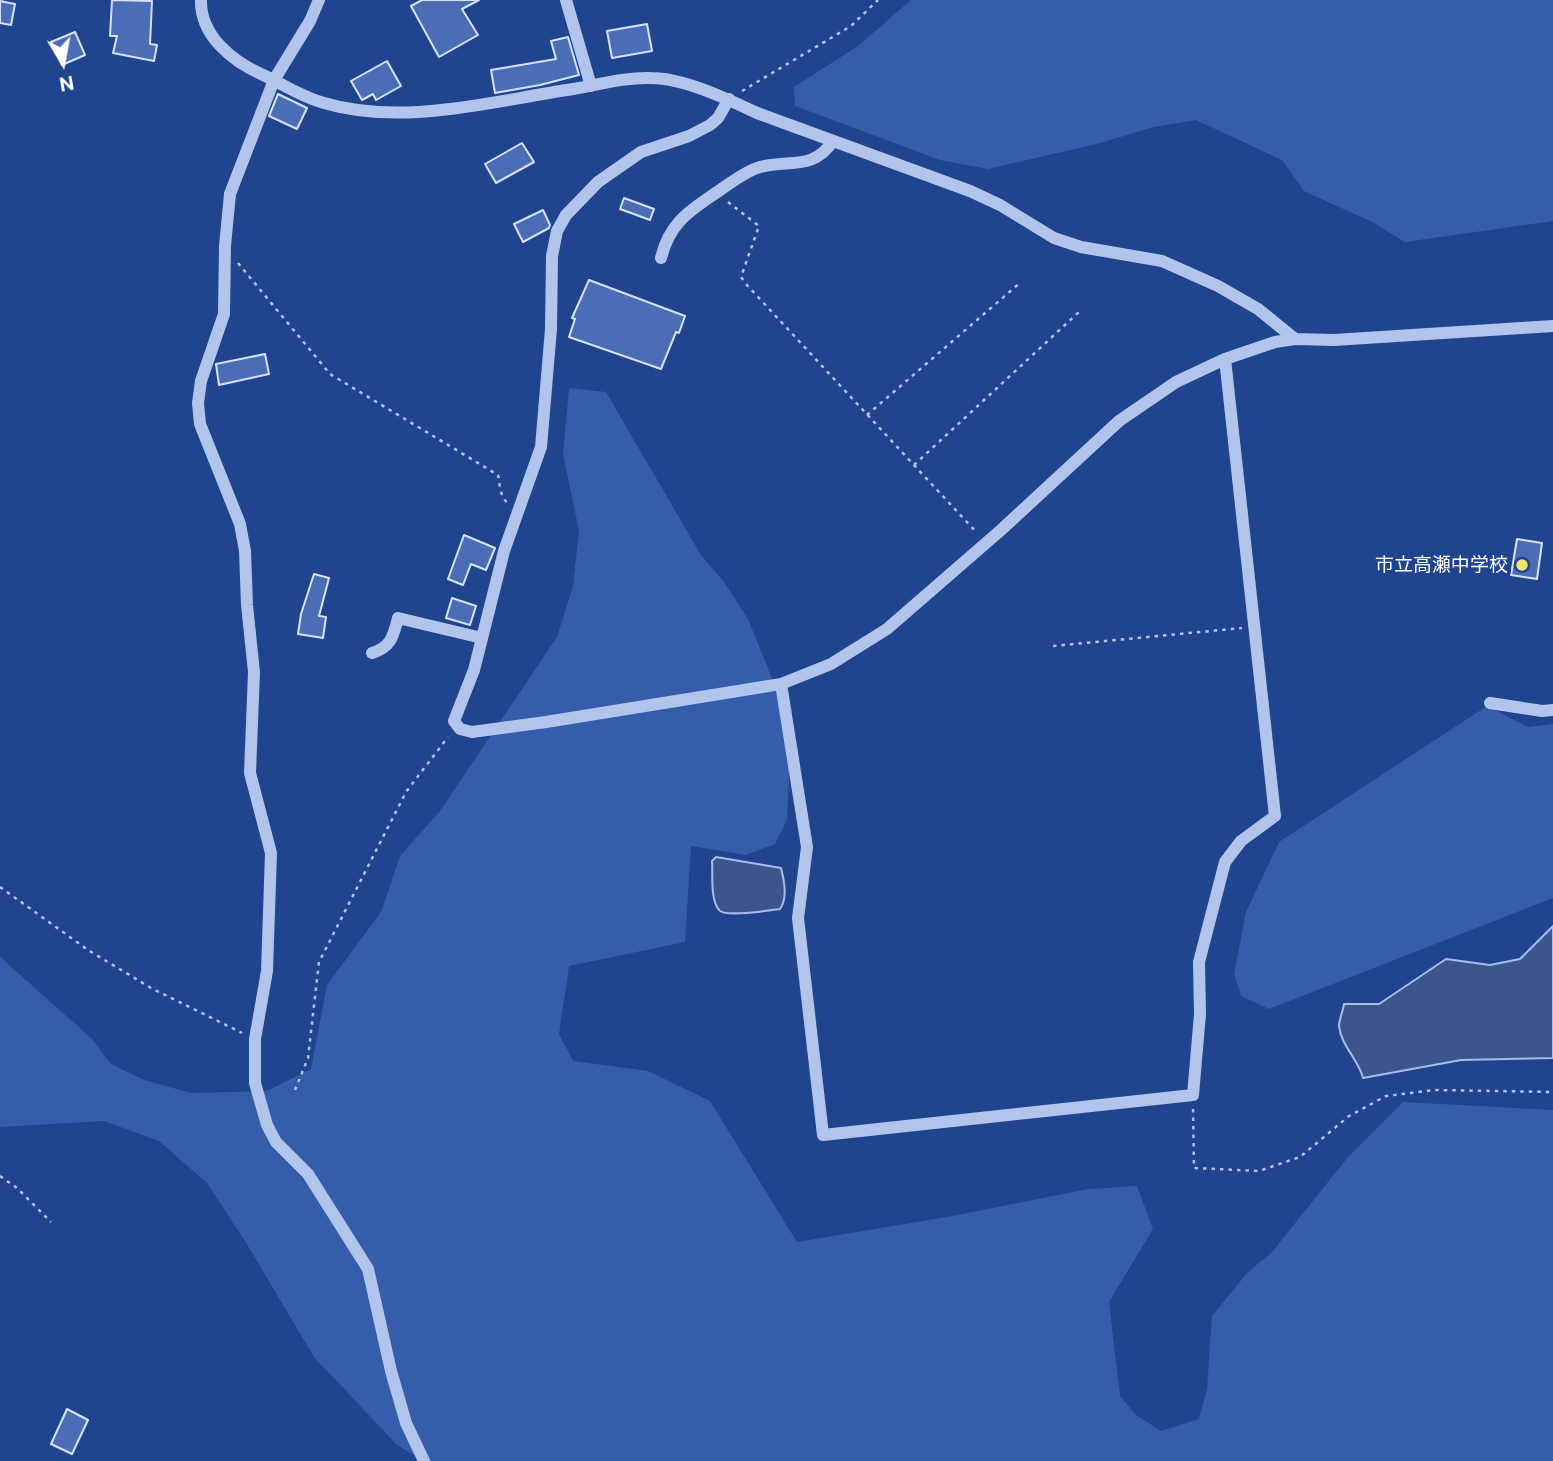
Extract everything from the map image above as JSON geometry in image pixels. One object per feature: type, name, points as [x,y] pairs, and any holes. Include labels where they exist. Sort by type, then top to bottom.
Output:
[{"type":"street","points":[[201,0],[205,23],[217,41],[246,68],[274,80],[298,95],[349,109],[446,110],[591,86],[653,78],[668,79],[970,191],[1000,205],[1054,238],[1081,247],[1162,261],[1218,286],[1258,309],[1295,339]]},
{"type":"street","points":[[319,0],[310,21],[274,80],[230,194],[225,247],[224,314],[201,380],[198,403],[200,424],[240,524],[245,551],[254,672],[250,773],[271,853],[267,971],[254,1039],[255,1083],[267,1125],[276,1142],[308,1174],[368,1269],[391,1371],[406,1423],[424,1461]]},
{"type":"street","points":[[566,0],[591,86]]},
{"type":"street","points":[[729,100],[718,118],[710,125],[689,136],[641,152],[598,182],[566,215],[556,231],[552,256],[551,329],[541,447],[504,551],[474,670],[454,721],[463,731],[472,732],[781,684],[831,664],[887,629],[1119,421],[1176,382],[1225,359],[1275,342],[1295,339],[1335,340],[1553,326]]},
{"type":"street","points":[[661,258],[664,242],[692,207],[747,172],[762,166],[800,163],[815,158],[825,153],[833,141]]},
{"type":"street","points":[[781,684],[807,847],[798,918],[823,1136],[1193,1096],[1200,1014],[1199,962],[1225,862],[1241,841],[1275,816],[1225,359]]},
{"type":"street","points":[[372,653],[382,650],[392,641],[398,618],[482,638]]},
{"type":"street","points":[[1490,703],[1542,711],[1553,710]]},
{"type":"path","points":[[729,100],[851,26],[878,0]]},
{"type":"path","points":[[716,193],[759,226],[741,276],[746,284],[986,543]]},
{"type":"path","points":[[225,247],[330,374],[498,475],[505,501],[519,509]]},
{"type":"path","points":[[867,415],[1021,282]]},
{"type":"path","points":[[914,465],[1080,311]]},
{"type":"path","points":[[1054,646],[1254,627]]},
{"type":"path","points":[[295,1090],[308,1058],[319,962],[406,792],[457,726]]},
{"type":"path","points":[[0,887],[88,950],[151,988],[254,1039]]},
{"type":"path","points":[[1193,1096],[1194,1168],[1259,1171],[1300,1157],[1349,1116],[1386,1096],[1435,1090],[1553,1092]]},
{"type":"path","points":[[0,1176],[17,1188],[51,1222]]},
{"type":"shaded area","points":[[911,0],[1553,0],[1553,221],[1405,242],[1372,222],[1304,191],[1282,160],[1196,120],[1154,127],[1097,144],[988,169],[940,160],[795,106],[794,87],[858,46]]},
{"type":"shaded area","points":[[569,388],[606,392],[701,555],[724,582],[748,619],[791,737],[787,820],[775,844],[746,855],[691,846],[685,942],[569,966],[559,1034],[573,1061],[648,1071],[710,1101],[797,1242],[947,1217],[1088,1189],[1137,1186],[1153,1229],[1109,1302],[1120,1396],[1136,1415],[1161,1431],[1199,1419],[1207,1389],[1212,1316],[1247,1273],[1272,1252],[1348,1157],[1403,1102],[1553,1110],[1553,1461],[424,1461],[397,1445],[314,1357],[207,1183],[159,1141],[104,1121],[0,1127],[0,957],[91,1038],[111,1064],[144,1080],[191,1093],[267,1091],[311,1069],[327,985],[381,912],[400,856],[440,811],[557,637],[573,586],[579,531],[563,454]]},
{"type":"shaded area","points":[[1487,706],[1528,727],[1553,724],[1553,898],[1269,1009],[1241,996],[1234,974],[1246,912],[1279,842]]},
{"type":"shaded area","points":[[716,857],[781,868],[785,894],[780,909],[738,913],[719,910],[712,887],[712,861]]},
{"type":"shaded area","points":[[1553,926],[1553,1058],[1461,1060],[1363,1078],[1340,1033],[1339,1024],[1344,1004],[1379,1004],[1446,959],[1490,965],[1520,959]]},
{"type":"building","points":[[112,0],[152,1],[150,44],[157,45],[154,61],[113,53],[117,36],[110,36]]},
{"type":"building","points":[[422,0],[479,0],[462,9],[478,35],[439,57],[411,6]]},
{"type":"building","points":[[0,1],[15,4],[11,25],[0,23]]},
{"type":"building","points":[[647,24],[652,51],[612,58],[607,31]]},
{"type":"building","points":[[75,32],[85,55],[62,65],[51,42]]},
{"type":"building","points":[[568,37],[579,75],[495,93],[491,70],[556,59],[551,41]]},
{"type":"building","points":[[387,61],[401,86],[376,100],[373,94],[362,100],[351,81]]},
{"type":"building","points":[[278,94],[307,108],[297,129],[269,116]]},
{"type":"building","points":[[522,143],[534,162],[496,183],[485,164]]},
{"type":"building","points":[[624,198],[654,209],[650,220],[620,209]]},
{"type":"building","points":[[543,210],[549,228],[523,242],[514,224]]},
{"type":"building","points":[[589,280],[685,316],[661,369],[569,337],[575,319],[572,318]]},
{"type":"building","points":[[265,354],[269,374],[219,385],[216,364]]},
{"type":"building","points":[[464,535],[495,548],[486,570],[471,564],[463,585],[448,579]]},
{"type":"building","points":[[1517,539],[1542,543],[1537,579],[1511,575]]},
{"type":"building","points":[[314,574],[329,578],[319,616],[326,617],[323,638],[298,634],[301,614]]},
{"type":"building","points":[[452,598],[476,606],[470,625],[446,618]]},
{"type":"building","points":[[67,1409],[88,1420],[72,1454],[51,1444]]},
{"type":"place","name":"市立高瀬中学校","points":[[1522,565]]}]
